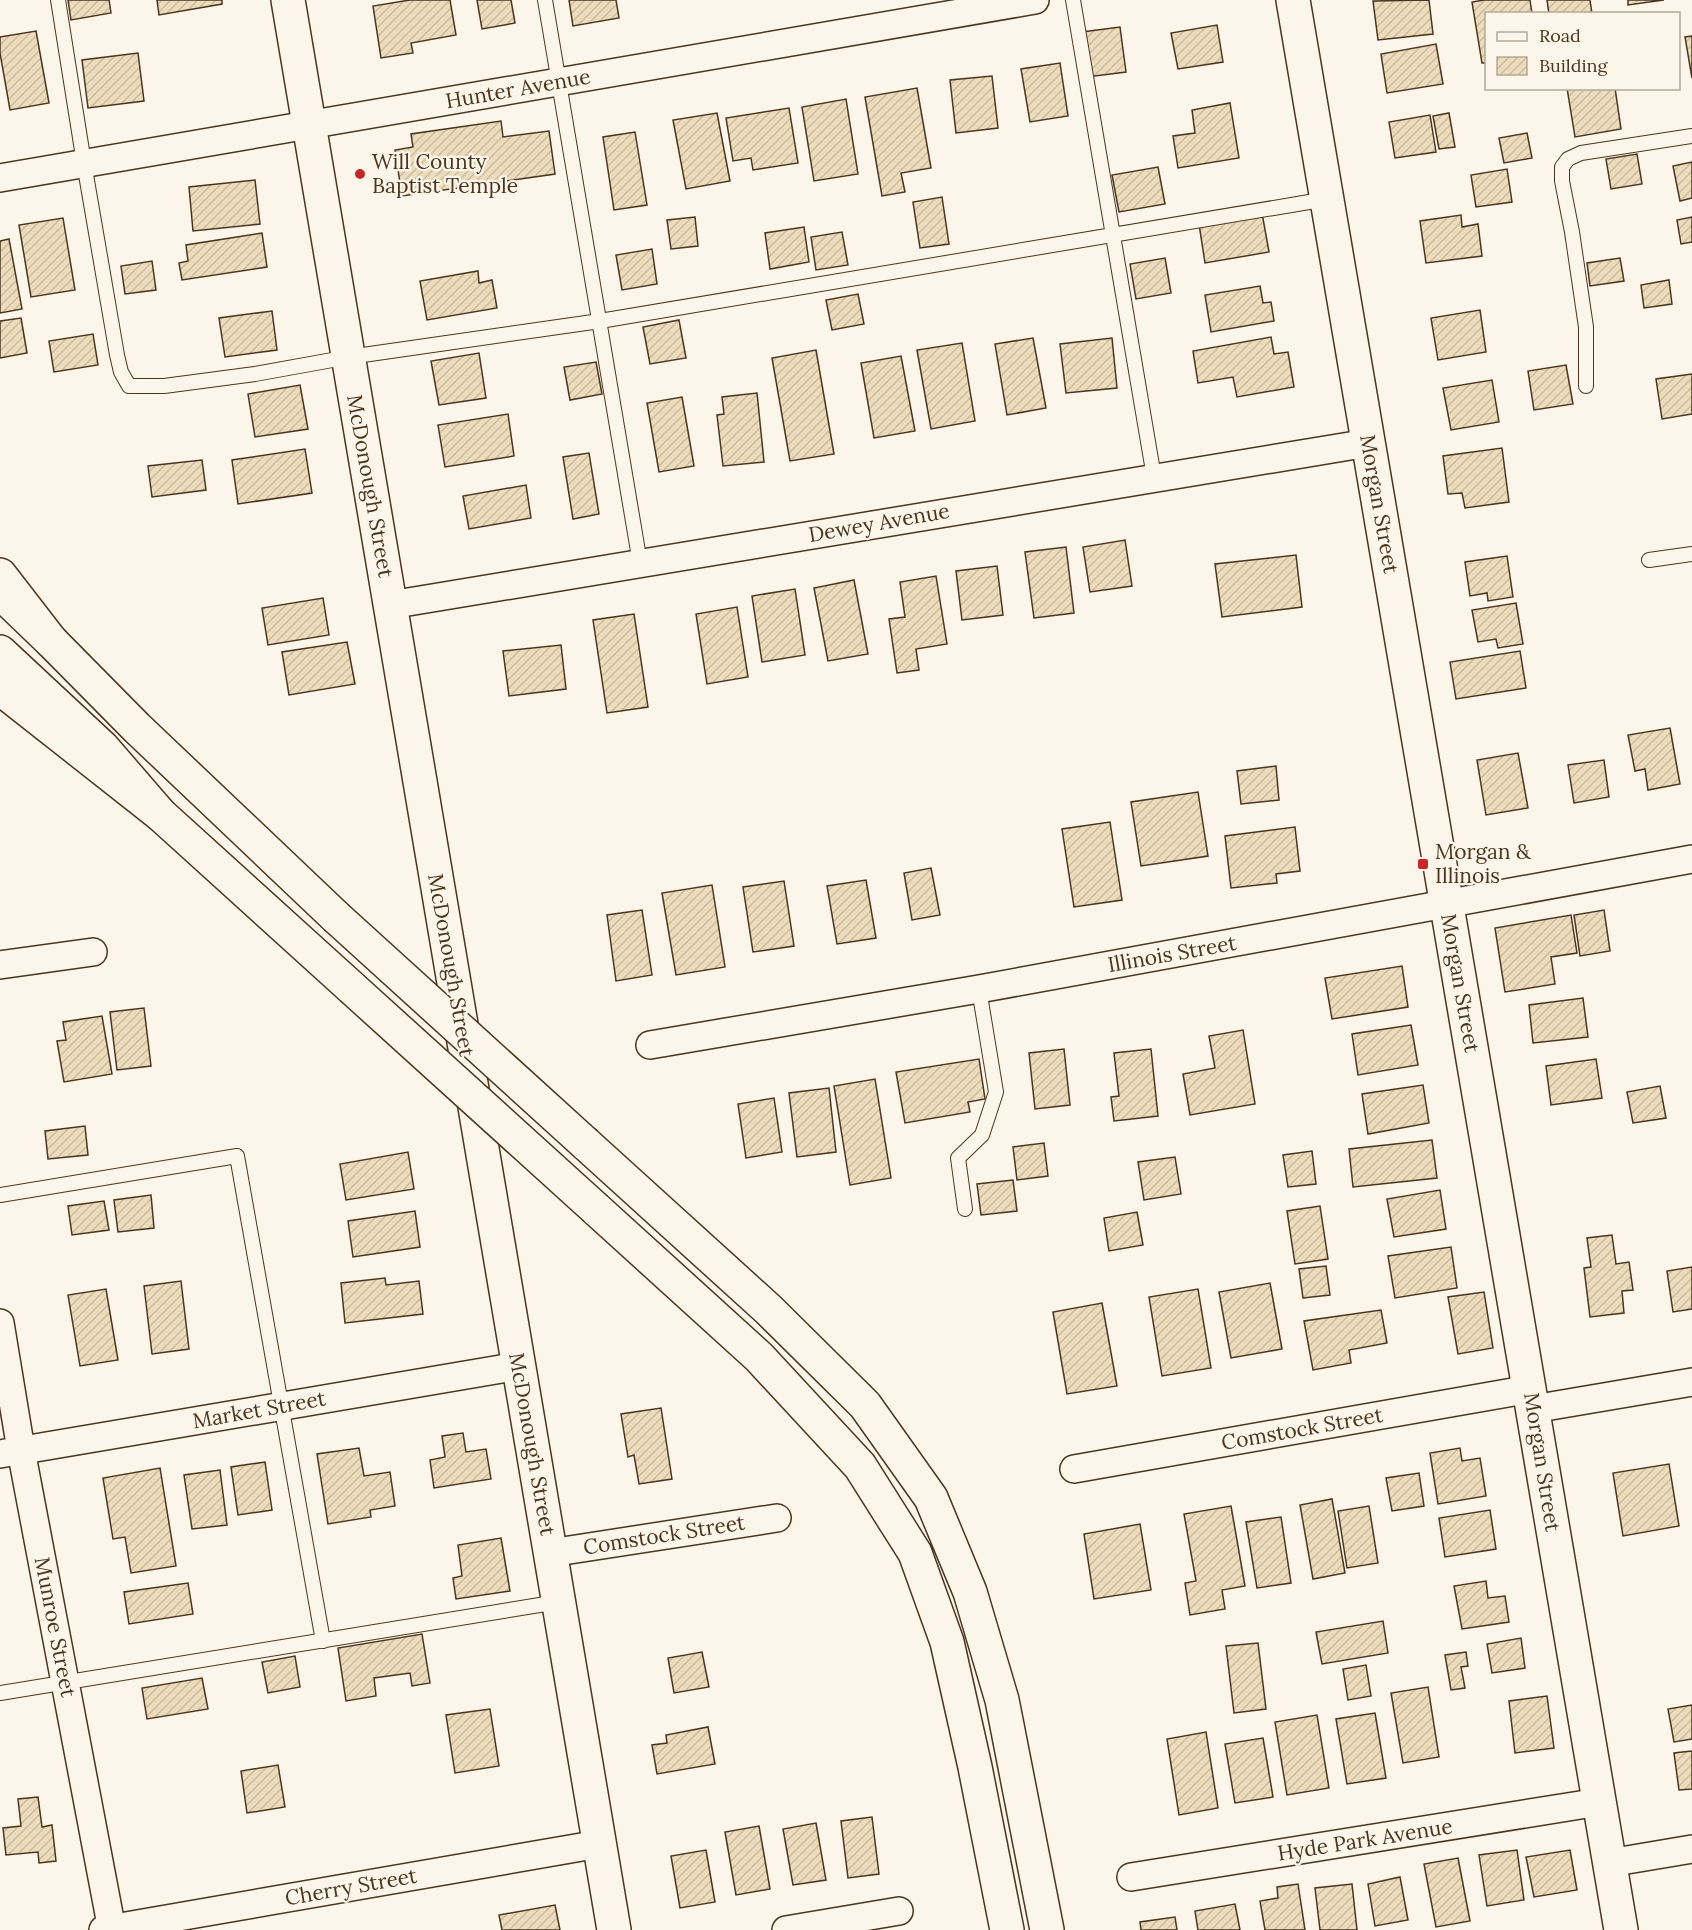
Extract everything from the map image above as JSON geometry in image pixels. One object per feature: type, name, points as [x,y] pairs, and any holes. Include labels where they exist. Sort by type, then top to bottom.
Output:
[{"type":"main road","name":"McDonough Street","points":[[288,0],[614,1930]]},
{"type":"main road","name":"Morgan Street","points":[[1293,0],[1621,1930]]},
{"type":"main road","points":[[0,575],[51,641]]},
{"type":"main road","points":[[0,591],[136,728],[336,917],[769,1310],[865,1405],[931,1498],[970,1592],[1002,1700],[1064,1930]]},
{"type":"main road","points":[[0,652],[103,748],[160,814]]},
{"type":"main road","points":[[0,688],[160,814],[759,1357],[860,1466],[915,1553],[947,1642],[975,1767],[1007,1930]]},
{"type":"main road","points":[[1002,1700],[1047,1930]]},
{"type":"main road","points":[[996,1874],[1001,1930]]},
{"type":"street","name":"Hunter Avenue","points":[[0,178],[1035,0]]},
{"type":"street","name":"Dewey Avenue","points":[[390,605],[1368,443]]},
{"type":"street","name":"Illinois Street","points":[[650,1045],[979,989],[1692,859]]},
{"type":"street","points":[[0,965],[93,952]]},
{"type":"street","name":"Munroe Street","points":[[0,1323],[11,1452],[66,1683],[109,1930]]},
{"type":"street","name":"Market Street","points":[[11,1452],[519,1366]]},
{"type":"street","name":"Comstock Street","points":[[1074,1469],[1531,1399],[1692,1382]]},
{"type":"street","name":"Comstock Street","points":[[550,1553],[777,1518]]},
{"type":"street","name":"Hyde Park Avenue","points":[[1131,1877],[1599,1802]]},
{"type":"street","name":"Cherry Street","points":[[109,1930],[599,1844]]},
{"type":"street","points":[[1609,1863],[1692,1849]]},
{"type":"street","points":[[786,1930],[899,1911]]},
{"type":"lane","points":[[58,0],[121,372],[129,386],[175,385],[255,374],[349,357],[600,321],[1327,199]]},
{"type":"lane","points":[[545,0],[640,563]]},
{"type":"lane","points":[[1073,0],[1154,477]]},
{"type":"lane","points":[[1586,386],[1586,327],[1562,181],[1562,167],[1568,159],[1581,153],[1692,136]]},
{"type":"lane","points":[[1649,560],[1692,554]]},
{"type":"lane","points":[[965,1209],[958,1158],[982,1135],[996,1092],[979,989]]},
{"type":"lane","points":[[0,1195],[237,1156],[323,1641]]},
{"type":"lane","points":[[0,1693],[558,1602]]},
{"type":"building","points":[[68,0],[109,0],[111,13],[71,20]]},
{"type":"building","points":[[157,0],[222,0],[222,4],[159,15]]},
{"type":"building","points":[[410,0],[450,0],[456,35],[411,43],[413,53],[381,58],[373,6]]},
{"type":"building","points":[[477,0],[511,0],[515,23],[482,29]]},
{"type":"building","points":[[569,0],[616,0],[619,18],[573,26]]},
{"type":"building","points":[[1429,0],[1433,34],[1378,40],[1373,1]]},
{"type":"building","points":[[1530,0],[1532,12],[1485,12],[1485,63],[1482,63],[1472,2]]},
{"type":"building","points":[[1547,0],[1590,0],[1592,12],[1549,12]]},
{"type":"building","points":[[1628,0],[1664,0],[1628,5]]},
{"type":"building","points":[[1217,25],[1223,62],[1178,69],[1171,33]]},
{"type":"building","points":[[1120,27],[1126,72],[1087,77],[1082,32]]},
{"type":"building","points":[[36,31],[49,103],[10,110],[0,53],[0,37]]},
{"type":"building","points":[[1692,36],[1692,78],[1685,37]]},
{"type":"building","points":[[1436,44],[1443,84],[1387,93],[1381,54]]},
{"type":"building","points":[[138,53],[144,101],[88,108],[82,60]]},
{"type":"building","points":[[1060,63],[1068,116],[1030,122],[1021,69]]},
{"type":"building","points":[[992,76],[998,128],[956,133],[950,80]]},
{"type":"building","points":[[917,88],[931,168],[901,173],[905,192],[882,196],[865,97]]},
{"type":"building","points":[[1567,90],[1615,90],[1621,129],[1575,137]]},
{"type":"building","points":[[846,99],[858,174],[814,181],[802,107]]},
{"type":"building","points":[[1230,103],[1239,158],[1178,168],[1173,136],[1195,133],[1192,110]]},
{"type":"building","points":[[789,108],[798,163],[753,170],[751,158],[733,161],[726,118]]},
{"type":"building","points":[[717,113],[730,181],[686,189],[673,120]]},
{"type":"building","points":[[1449,113],[1455,147],[1439,149],[1433,116]]},
{"type":"building","points":[[1430,115],[1436,152],[1395,158],[1389,122]]},
{"type":"building","points":[[501,121],[503,137],[549,131],[555,174],[402,196],[395,150],[413,147],[411,134]]},
{"type":"building","points":[[635,132],[647,205],[614,210],[603,137]]},
{"type":"building","points":[[1527,133],[1532,158],[1504,163],[1499,138]]},
{"type":"building","points":[[1637,154],[1642,184],[1611,189],[1606,159]]},
{"type":"building","points":[[1692,162],[1692,198],[1680,201],[1673,166]]},
{"type":"building","points":[[1158,167],[1165,204],[1119,212],[1112,175]]},
{"type":"building","points":[[1507,169],[1512,202],[1476,207],[1471,175]]},
{"type":"building","points":[[255,180],[260,224],[193,231],[189,187]]},
{"type":"building","points":[[942,197],[949,244],[920,248],[913,202]]},
{"type":"building","points":[[1262,213],[1269,252],[1205,263],[1199,224]]},
{"type":"building","points":[[1461,215],[1462,227],[1478,224],[1482,256],[1426,263],[1420,221]]},
{"type":"building","points":[[695,217],[698,246],[671,249],[667,220]]},
{"type":"building","points":[[1692,217],[1692,242],[1681,244],[1677,220]]},
{"type":"building","points":[[63,218],[75,290],[31,297],[19,225]]},
{"type":"building","points":[[804,227],[809,262],[770,269],[765,233]]},
{"type":"building","points":[[842,232],[848,265],[816,270],[811,237]]},
{"type":"building","points":[[262,233],[267,267],[182,280],[179,263],[188,261],[186,245]]},
{"type":"building","points":[[9,239],[22,309],[0,313],[0,241]]},
{"type":"building","points":[[652,249],[657,284],[622,290],[616,255]]},
{"type":"building","points":[[1165,258],[1171,293],[1136,299],[1130,264]]},
{"type":"building","points":[[1620,258],[1624,281],[1590,286],[1587,263]]},
{"type":"building","points":[[152,261],[156,290],[125,294],[121,266]]},
{"type":"building","points":[[478,271],[479,283],[492,280],[497,308],[427,320],[420,281]]},
{"type":"building","points":[[1669,280],[1672,304],[1644,308],[1641,285]]},
{"type":"building","points":[[1260,286],[1263,303],[1271,302],[1274,321],[1211,332],[1205,295]]},
{"type":"building","points":[[858,294],[864,324],[832,330],[826,300]]},
{"type":"building","points":[[1480,310],[1486,352],[1438,360],[1431,318]]},
{"type":"building","points":[[272,311],[277,350],[225,357],[219,318]]},
{"type":"building","points":[[21,318],[27,353],[0,358],[0,321]]},
{"type":"building","points":[[679,320],[686,358],[650,364],[643,327]]},
{"type":"building","points":[[93,334],[98,365],[54,372],[49,341]]},
{"type":"building","points":[[1271,337],[1274,354],[1288,352],[1294,387],[1237,397],[1233,377],[1198,383],[1193,351]]},
{"type":"building","points":[[1033,338],[1046,408],[1007,415],[995,344]]},
{"type":"building","points":[[1112,338],[1117,388],[1066,393],[1060,344]]},
{"type":"building","points":[[962,343],[975,421],[931,429],[917,350]]},
{"type":"building","points":[[816,350],[834,454],[790,461],[772,358]]},
{"type":"building","points":[[479,353],[486,398],[439,405],[431,361]]},
{"type":"building","points":[[901,356],[915,431],[874,438],[861,363]]},
{"type":"building","points":[[596,362],[602,394],[570,400],[564,367]]},
{"type":"building","points":[[1566,365],[1573,404],[1534,410],[1528,371]]},
{"type":"building","points":[[1692,374],[1692,414],[1662,419],[1656,379]]},
{"type":"building","points":[[1492,380],[1499,422],[1451,430],[1443,388]]},
{"type":"building","points":[[300,385],[308,429],[255,437],[248,394]]},
{"type":"building","points":[[757,393],[764,462],[723,466],[717,415],[724,414],[722,397]]},
{"type":"building","points":[[682,397],[694,466],[659,472],[647,403]]},
{"type":"building","points":[[508,414],[514,456],[445,467],[438,425]]},
{"type":"building","points":[[1502,448],[1509,502],[1465,508],[1462,493],[1448,494],[1443,456]]},
{"type":"building","points":[[305,449],[312,493],[238,504],[232,460]]},
{"type":"building","points":[[589,453],[599,514],[573,519],[563,457]]},
{"type":"building","points":[[202,460],[206,490],[152,497],[148,466]]},
{"type":"building","points":[[526,485],[531,518],[469,529],[463,496]]},
{"type":"building","points":[[1125,540],[1132,586],[1090,592],[1083,547]]},
{"type":"building","points":[[1066,547],[1074,613],[1034,618],[1025,552]]},
{"type":"building","points":[[1296,555],[1302,607],[1222,617],[1215,564]]},
{"type":"building","points":[[1507,556],[1513,597],[1488,601],[1487,593],[1470,596],[1465,562]]},
{"type":"building","points":[[997,566],[1003,615],[962,620],[956,571]]},
{"type":"building","points":[[936,576],[947,644],[916,649],[919,670],[897,673],[889,619],[905,617],[900,582]]},
{"type":"building","points":[[854,580],[868,654],[828,661],[814,588]]},
{"type":"building","points":[[795,589],[805,655],[762,662],[752,596]]},
{"type":"building","points":[[323,598],[329,635],[268,645],[262,608]]},
{"type":"building","points":[[1516,603],[1523,644],[1498,648],[1496,639],[1478,642],[1472,610]]},
{"type":"building","points":[[737,607],[748,677],[707,684],[696,614]]},
{"type":"building","points":[[634,614],[648,707],[607,713],[593,620]]},
{"type":"building","points":[[347,642],[355,684],[289,695],[282,652]]},
{"type":"building","points":[[561,645],[566,689],[509,696],[503,651]]},
{"type":"building","points":[[1520,651],[1526,688],[1456,699],[1450,662]]},
{"type":"building","points":[[1670,728],[1680,784],[1648,790],[1645,769],[1635,771],[1628,735]]},
{"type":"building","points":[[1518,753],[1528,808],[1486,815],[1477,760]]},
{"type":"building","points":[[1604,760],[1609,797],[1574,803],[1568,765]]},
{"type":"building","points":[[1276,766],[1279,800],[1241,804],[1237,771]]},
{"type":"building","points":[[1198,792],[1208,856],[1141,866],[1131,802]]},
{"type":"building","points":[[1110,822],[1122,900],[1074,907],[1062,829]]},
{"type":"building","points":[[1295,827],[1300,871],[1276,874],[1277,883],[1231,888],[1225,836]]},
{"type":"building","points":[[931,868],[940,915],[912,920],[904,873]]},
{"type":"building","points":[[866,880],[876,938],[837,944],[827,886]]},
{"type":"building","points":[[784,881],[794,946],[753,952],[743,887]]},
{"type":"building","points":[[712,885],[725,967],[676,975],[662,893]]},
{"type":"building","points":[[642,910],[652,975],[616,981],[607,915]]},
{"type":"building","points":[[1604,910],[1610,951],[1580,956],[1574,915]]},
{"type":"building","points":[[1571,915],[1577,953],[1551,957],[1555,984],[1505,992],[1495,928]]},
{"type":"building","points":[[1402,966],[1408,1007],[1332,1019],[1325,978]]},
{"type":"building","points":[[1583,998],[1588,1037],[1533,1043],[1529,1005]]},
{"type":"building","points":[[144,1008],[151,1066],[117,1070],[110,1012]]},
{"type":"building","points":[[102,1016],[112,1074],[64,1082],[57,1041],[66,1040],[63,1022]]},
{"type":"building","points":[[1411,1025],[1418,1065],[1358,1075],[1352,1034]]},
{"type":"building","points":[[1243,1030],[1255,1104],[1190,1115],[1183,1074],[1215,1068],[1209,1036]]},
{"type":"building","points":[[1064,1049],[1070,1105],[1035,1109],[1029,1053]]},
{"type":"building","points":[[1151,1049],[1158,1116],[1114,1121],[1111,1097],[1119,1096],[1114,1053]]},
{"type":"building","points":[[979,1059],[985,1099],[968,1102],[970,1112],[905,1123],[896,1072]]},
{"type":"building","points":[[1596,1059],[1602,1098],[1551,1105],[1546,1066]]},
{"type":"building","points":[[875,1079],[891,1178],[850,1185],[834,1086]]},
{"type":"building","points":[[1423,1085],[1429,1123],[1368,1134],[1362,1094]]},
{"type":"building","points":[[1660,1086],[1666,1118],[1633,1123],[1627,1092]]},
{"type":"building","points":[[829,1088],[836,1152],[797,1157],[789,1093]]},
{"type":"building","points":[[774,1098],[782,1152],[746,1158],[738,1104]]},
{"type":"building","points":[[85,1126],[88,1155],[48,1159],[45,1131]]},
{"type":"building","points":[[1432,1140],[1437,1178],[1353,1187],[1349,1149]]},
{"type":"building","points":[[1044,1143],[1048,1176],[1017,1180],[1013,1147]]},
{"type":"building","points":[[1312,1151],[1316,1184],[1288,1187],[1283,1155]]},
{"type":"building","points":[[408,1152],[414,1189],[346,1200],[340,1164]]},
{"type":"building","points":[[1175,1157],[1181,1194],[1144,1200],[1138,1162]]},
{"type":"building","points":[[1013,1180],[1017,1211],[981,1215],[977,1184]]},
{"type":"building","points":[[1440,1190],[1446,1229],[1394,1237],[1387,1199]]},
{"type":"building","points":[[151,1195],[154,1228],[118,1232],[114,1200]]},
{"type":"building","points":[[104,1201],[109,1230],[72,1235],[68,1206]]},
{"type":"building","points":[[1320,1206],[1328,1259],[1295,1264],[1287,1211]]},
{"type":"building","points":[[415,1211],[420,1247],[353,1257],[348,1221]]},
{"type":"building","points":[[1137,1212],[1143,1245],[1109,1251],[1104,1218]]},
{"type":"building","points":[[1612,1235],[1616,1264],[1629,1262],[1633,1290],[1622,1291],[1624,1313],[1590,1317],[1584,1268],[1591,1267],[1587,1238]]},
{"type":"building","points":[[1451,1247],[1457,1288],[1395,1298],[1388,1256]]},
{"type":"building","points":[[1326,1266],[1330,1295],[1303,1298],[1299,1269]]},
{"type":"building","points":[[1692,1267],[1692,1309],[1673,1312],[1667,1271]]},
{"type":"building","points":[[385,1278],[386,1285],[419,1281],[423,1314],[345,1323],[341,1283]]},
{"type":"building","points":[[181,1281],[189,1349],[152,1354],[144,1286]]},
{"type":"building","points":[[1270,1283],[1282,1349],[1231,1358],[1219,1292]]},
{"type":"building","points":[[106,1289],[118,1360],[80,1366],[68,1295]]},
{"type":"building","points":[[1198,1289],[1211,1368],[1162,1376],[1149,1297]]},
{"type":"building","points":[[1484,1292],[1493,1348],[1458,1354],[1448,1297]]},
{"type":"building","points":[[1102,1303],[1117,1386],[1067,1394],[1053,1312]]},
{"type":"building","points":[[1381,1310],[1387,1343],[1349,1350],[1351,1363],[1313,1370],[1304,1321]]},
{"type":"building","points":[[661,1408],[672,1479],[639,1484],[634,1455],[628,1457],[621,1414]]},
{"type":"building","points":[[463,1433],[466,1452],[486,1449],[491,1479],[434,1488],[430,1460],[445,1457],[442,1436]]},
{"type":"building","points":[[359,1448],[364,1476],[390,1472],[395,1506],[370,1510],[371,1517],[328,1524],[317,1454]]},
{"type":"building","points":[[1460,1448],[1462,1461],[1480,1458],[1486,1496],[1438,1504],[1430,1453]]},
{"type":"building","points":[[265,1462],[272,1510],[238,1515],[231,1467]]},
{"type":"building","points":[[1669,1464],[1679,1526],[1623,1536],[1613,1473]]},
{"type":"building","points":[[160,1468],[176,1566],[131,1573],[125,1537],[113,1539],[103,1478]]},
{"type":"building","points":[[220,1470],[227,1525],[192,1529],[184,1475]]},
{"type":"building","points":[[1419,1473],[1424,1506],[1392,1511],[1386,1478]]},
{"type":"building","points":[[1332,1499],[1345,1573],[1313,1579],[1300,1505]]},
{"type":"building","points":[[1231,1506],[1245,1586],[1222,1590],[1225,1609],[1190,1615],[1185,1583],[1196,1581],[1184,1514]]},
{"type":"building","points":[[1369,1506],[1378,1563],[1347,1568],[1338,1511]]},
{"type":"building","points":[[1490,1510],[1496,1549],[1445,1557],[1439,1518]]},
{"type":"building","points":[[1281,1517],[1291,1583],[1257,1588],[1246,1522]]},
{"type":"building","points":[[1140,1524],[1151,1590],[1094,1599],[1084,1534]]},
{"type":"building","points":[[501,1538],[510,1591],[456,1599],[453,1578],[462,1576],[458,1545]]},
{"type":"building","points":[[1486,1581],[1488,1598],[1505,1596],[1509,1622],[1462,1629],[1454,1586]]},
{"type":"building","points":[[188,1583],[193,1614],[129,1624],[124,1592]]},
{"type":"building","points":[[1383,1621],[1388,1653],[1322,1664],[1316,1632]]},
{"type":"building","points":[[422,1634],[430,1683],[412,1686],[410,1673],[374,1678],[376,1696],[346,1701],[338,1648]]},
{"type":"building","points":[[1521,1638],[1525,1668],[1492,1673],[1487,1644]]},
{"type":"building","points":[[1258,1643],[1266,1709],[1234,1713],[1226,1646]]},
{"type":"building","points":[[702,1652],[709,1687],[674,1693],[668,1658]]},
{"type":"building","points":[[1466,1652],[1468,1666],[1461,1667],[1465,1688],[1451,1690],[1445,1655]]},
{"type":"building","points":[[295,1656],[300,1687],[268,1693],[262,1662]]},
{"type":"building","points":[[1366,1665],[1371,1696],[1348,1700],[1343,1669]]},
{"type":"building","points":[[202,1678],[208,1709],[147,1719],[142,1688]]},
{"type":"building","points":[[1428,1687],[1439,1757],[1403,1763],[1391,1693]]},
{"type":"building","points":[[1547,1696],[1554,1748],[1515,1753],[1509,1701]]},
{"type":"building","points":[[1692,1705],[1692,1739],[1674,1742],[1668,1709]]},
{"type":"building","points":[[490,1709],[499,1766],[455,1773],[446,1715]]},
{"type":"building","points":[[1375,1713],[1386,1778],[1347,1784],[1336,1719]]},
{"type":"building","points":[[1317,1715],[1329,1788],[1287,1795],[1275,1722]]},
{"type":"building","points":[[708,1727],[715,1764],[657,1774],[652,1745],[667,1743],[666,1735]]},
{"type":"building","points":[[1206,1732],[1218,1808],[1179,1815],[1167,1739]]},
{"type":"building","points":[[1263,1738],[1273,1797],[1235,1803],[1225,1744]]},
{"type":"building","points":[[1692,1751],[1692,1789],[1679,1790],[1674,1753]]},
{"type":"building","points":[[278,1765],[285,1807],[247,1813],[241,1771]]},
{"type":"building","points":[[38,1797],[42,1827],[52,1825],[56,1861],[39,1863],[38,1852],[6,1855],[3,1828],[21,1826],[18,1799]]},
{"type":"building","points":[[872,1817],[879,1874],[848,1878],[841,1821]]},
{"type":"building","points":[[816,1823],[826,1880],[793,1885],[783,1829]]},
{"type":"building","points":[[759,1826],[770,1889],[736,1895],[725,1832]]},
{"type":"building","points":[[706,1850],[715,1902],[680,1908],[671,1856]]},
{"type":"building","points":[[1517,1850],[1524,1900],[1487,1906],[1479,1855]]},
{"type":"building","points":[[1570,1850],[1577,1890],[1534,1897],[1526,1857]]},
{"type":"building","points":[[1458,1858],[1470,1921],[1436,1927],[1424,1864]]},
{"type":"building","points":[[1400,1877],[1408,1920],[1375,1926],[1368,1884]]},
{"type":"building","points":[[1298,1884],[1305,1930],[1265,1930],[1260,1901],[1278,1898],[1277,1887]]},
{"type":"building","points":[[1352,1884],[1357,1930],[1320,1930],[1315,1888]]},
{"type":"building","points":[[1235,1904],[1240,1930],[1198,1930],[1195,1911]]},
{"type":"building","points":[[555,1905],[560,1930],[502,1930],[499,1915]]},
{"type":"building","points":[[1175,1917],[1177,1930],[1141,1930],[1140,1922]]},
{"type":"place","name":"Will County Baptist Temple","points":[[360,174]]},
{"type":"place","name":"Morgan & Illinois","points":[[1423,864]]}]
